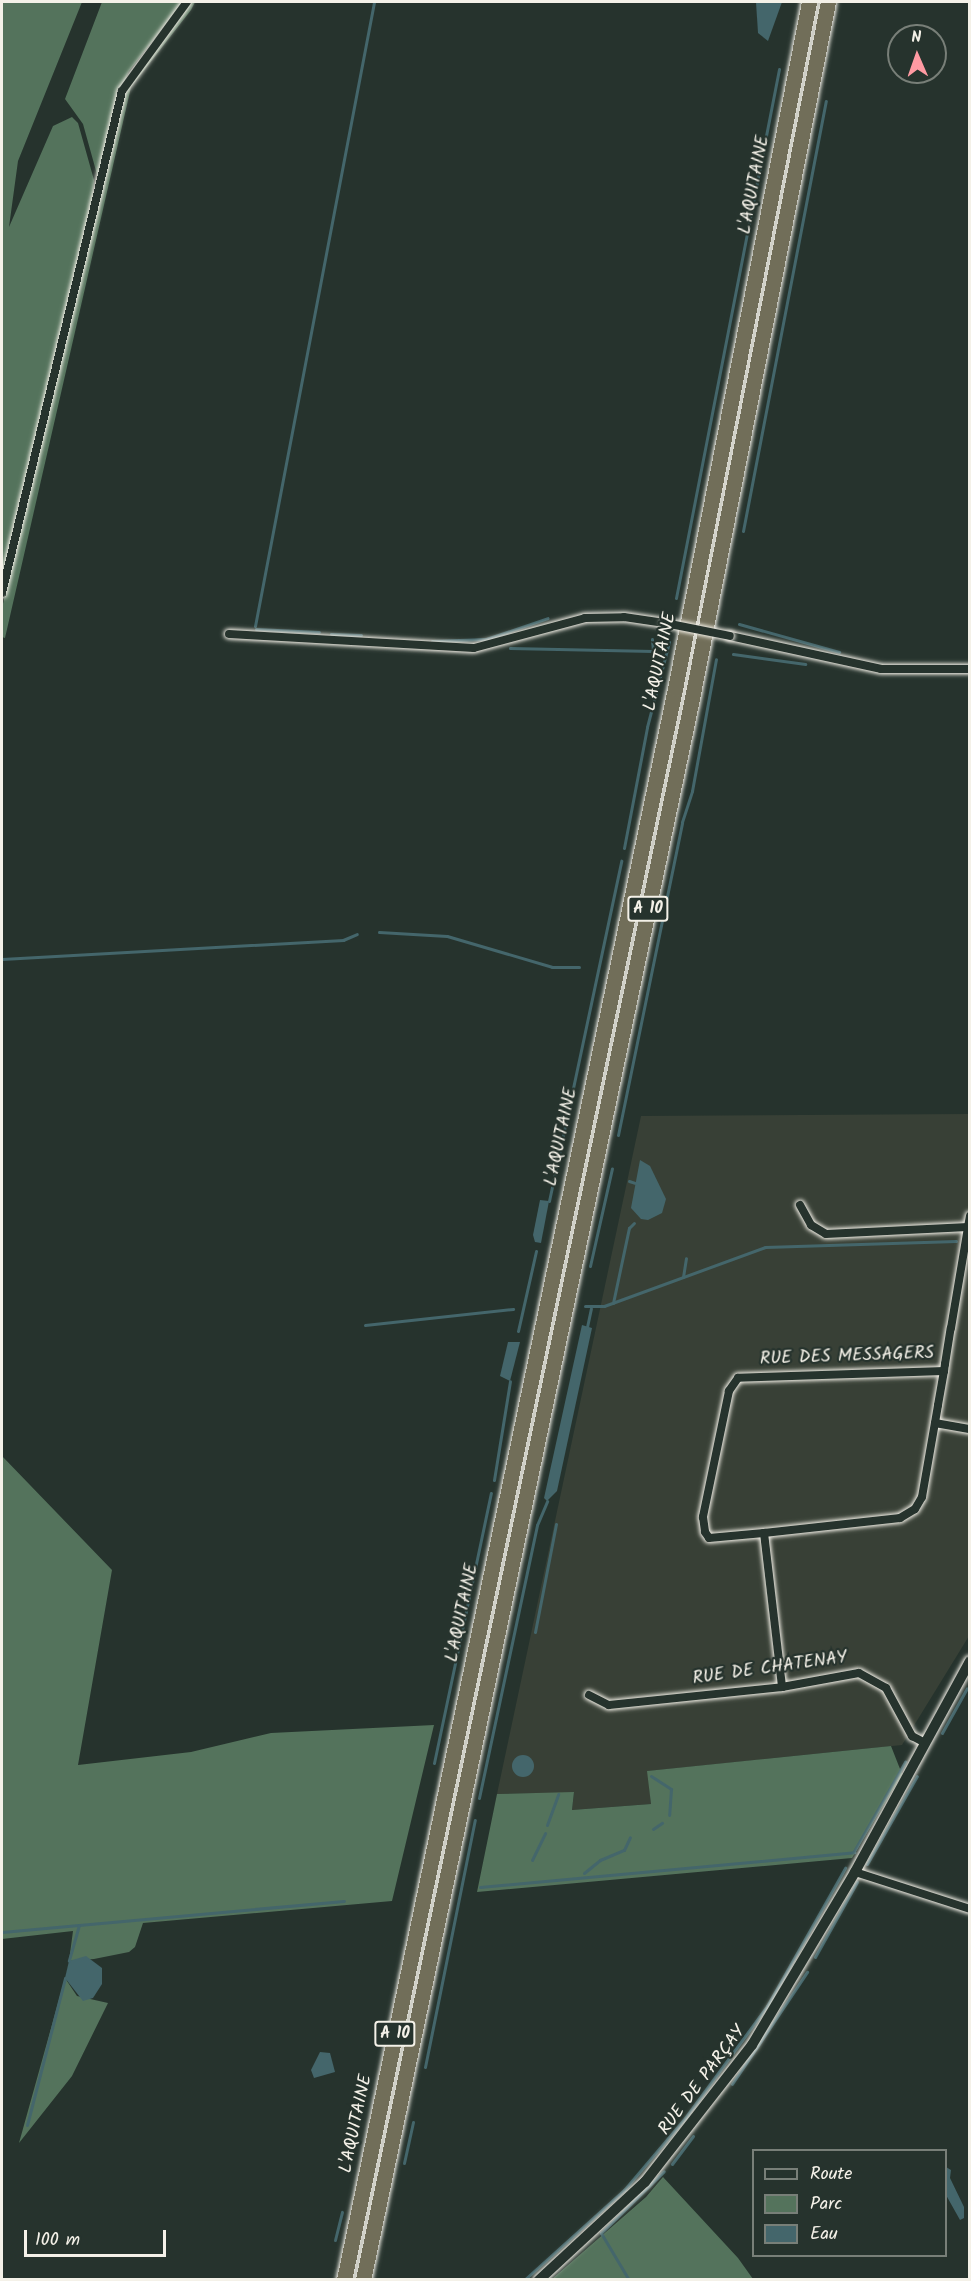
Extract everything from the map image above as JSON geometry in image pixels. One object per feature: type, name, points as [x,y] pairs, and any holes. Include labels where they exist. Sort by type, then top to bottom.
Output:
[{"type":"highway","name":"L'AQUITAINE","points":[[344,2280],[673,700],[809,2]]},
{"type":"highway","name":"L'AQUITAINE","points":[[363,2280],[691,704],[828,2]]},
{"type":"street","points":[[2,592],[122,91],[187,2]]},
{"type":"street","points":[[229,634],[474,648],[585,618],[624,617],[730,636],[881,669],[969,669]]},
{"type":"street","points":[[800,1204],[811,1226],[826,1234],[968,1227]]},
{"type":"street","name":"RUE DES MESSAGERS","points":[[944,1371],[738,1378],[729,1390],[704,1517],[705,1532],[710,1538],[900,1518],[911,1513],[922,1497],[944,1371],[969,1216]]},
{"type":"street","points":[[935,1423],[969,1429]]},
{"type":"street","points":[[764,1533],[782,1687]]},
{"type":"street","name":"RUE DE PARÇAY","points":[[538,2280],[630,2198],[664,2161],[765,2026],[855,1872],[969,1661]]},
{"type":"street","name":"RUE DE CHATENAY","points":[[589,1695],[609,1706],[782,1687],[854,1672],[870,1676],[886,1688],[912,1736],[925,1743]]},
{"type":"street","points":[[855,1872],[969,1909]]},
{"type":"shaded area","points":[[969,1114],[969,1636],[902,1745],[648,1771],[651,1804],[572,1810],[574,1793],[497,1794],[641,1116]]},
{"type":"green space","points":[[2,2],[82,2],[18,161],[9,227],[53,126],[72,117],[78,123],[94,180],[92,205],[2,583]]},
{"type":"green space","points":[[102,2],[183,2],[129,71],[119,93],[98,178],[83,124],[65,99]]},
{"type":"green space","points":[[189,2],[195,2],[191,10],[131,87],[5,638],[2,637],[2,608],[123,97]]},
{"type":"green space","points":[[2,1456],[112,1570],[78,1765],[191,1752],[271,1733],[434,1725],[392,1901],[143,1923],[135,1947],[129,1952],[94,1959],[69,1961],[73,1931],[2,1939]]},
{"type":"green space","points":[[891,1746],[902,1774],[852,1858],[477,1892],[497,1794],[574,1792],[572,1810],[651,1804],[647,1771]]},
{"type":"green space","points":[[65,1978],[77,1996],[108,2003],[72,2076],[19,2143]]},
{"type":"green space","points":[[663,2177],[738,2258],[753,2279],[552,2279],[646,2197]]},
{"type":"water","points":[[756,2],[782,2],[768,41],[758,33]]},
{"type":"water","points":[[640,1160],[650,1166],[666,1199],[662,1213],[648,1220],[641,1219],[631,1208]]},
{"type":"water","points":[[540,1200],[549,1201],[541,1243],[535,1242],[533,1235]]},
{"type":"water","points":[[582,1325],[592,1328],[557,1491],[547,1501],[544,1498]]},
{"type":"water","points":[[508,1342],[520,1342],[510,1381],[500,1376]]},
{"type":"water","points":[[523,1755],[531,1758],[534,1766],[531,1774],[523,1777],[515,1774],[512,1766],[515,1758]]},
{"type":"water","points":[[86,1956],[102,1968],[102,1984],[93,1998],[83,2001],[65,1978],[69,1961]]},
{"type":"water","points":[[320,2052],[330,2053],[335,2072],[314,2078],[311,2070]]},
{"type":"water","points":[[947,2168],[951,2170],[950,2178],[964,2207],[964,2218],[960,2220],[947,2197]]},
{"type":"waterway","points":[[255,626],[374,2]]},
{"type":"waterway","points":[[676,598],[779,69]]},
{"type":"waterway","points":[[743,531],[826,101]]},
{"type":"waterway","points":[[432,641],[486,639],[548,618]]},
{"type":"waterway","points":[[739,624],[839,652]]},
{"type":"waterway","points":[[256,629],[319,632]]},
{"type":"waterway","points":[[331,634],[361,635]]},
{"type":"waterway","points":[[510,648],[653,651],[652,639]]},
{"type":"waterway","points":[[624,848],[647,727],[669,642]]},
{"type":"waterway","points":[[733,654],[805,664]]},
{"type":"waterway","points":[[618,1135],[682,822],[692,791],[716,659]]},
{"type":"waterway","points":[[549,1201],[621,861]]},
{"type":"waterway","points":[[379,932],[447,936],[552,967],[579,967]]},
{"type":"waterway","points":[[2,959],[343,940],[357,934]]},
{"type":"waterway","points":[[590,1266],[612,1168]]},
{"type":"waterway","points":[[629,1181],[635,1183]]},
{"type":"waterway","points":[[613,1303],[629,1228],[634,1223]]},
{"type":"waterway","points":[[585,1306],[604,1306],[765,1247],[956,1241]]},
{"type":"waterway","points":[[518,1331],[536,1251]]},
{"type":"waterway","points":[[683,1277],[686,1258]]},
{"type":"waterway","points":[[587,1327],[591,1308]]},
{"type":"waterway","points":[[365,1325],[513,1309]]},
{"type":"waterway","points":[[494,1480],[510,1381]]},
{"type":"waterway","points":[[434,1763],[491,1493]]},
{"type":"waterway","points":[[479,1798],[537,1525],[547,1501]]},
{"type":"waterway","points":[[535,1632],[556,1524]]},
{"type":"waterway","points":[[942,1733],[967,1688]]},
{"type":"waterway","points":[[854,1851],[905,1762]]},
{"type":"waterway","points":[[651,1776],[671,1789],[669,1815]]},
{"type":"waterway","points":[[867,1864],[917,1776]]},
{"type":"waterway","points":[[547,1825],[558,1794]]},
{"type":"waterway","points":[[425,2067],[475,1820]]},
{"type":"waterway","points":[[653,1829],[662,1823]]},
{"type":"waterway","points":[[532,1860],[545,1833]]},
{"type":"waterway","points":[[584,1873],[600,1860],[624,1850],[630,1837]]},
{"type":"waterway","points":[[480,1887],[854,1852]]},
{"type":"waterway","points":[[524,2280],[624,2190],[685,2118],[767,2006],[845,1868]]},
{"type":"waterway","points":[[815,1957],[857,1882]]},
{"type":"waterway","points":[[79,1925],[344,1901]]},
{"type":"waterway","points":[[2,1932],[79,1925],[69,1961]]},
{"type":"waterway","points":[[732,2084],[807,1972]]},
{"type":"waterway","points":[[27,2125],[65,1978]]},
{"type":"waterway","points":[[404,2163],[413,2122]]},
{"type":"waterway","points":[[672,2164],[693,2136]]},
{"type":"waterway","points":[[629,2280],[601,2233],[664,2171]]},
{"type":"waterway","points":[[335,2240],[342,2212]]}]
